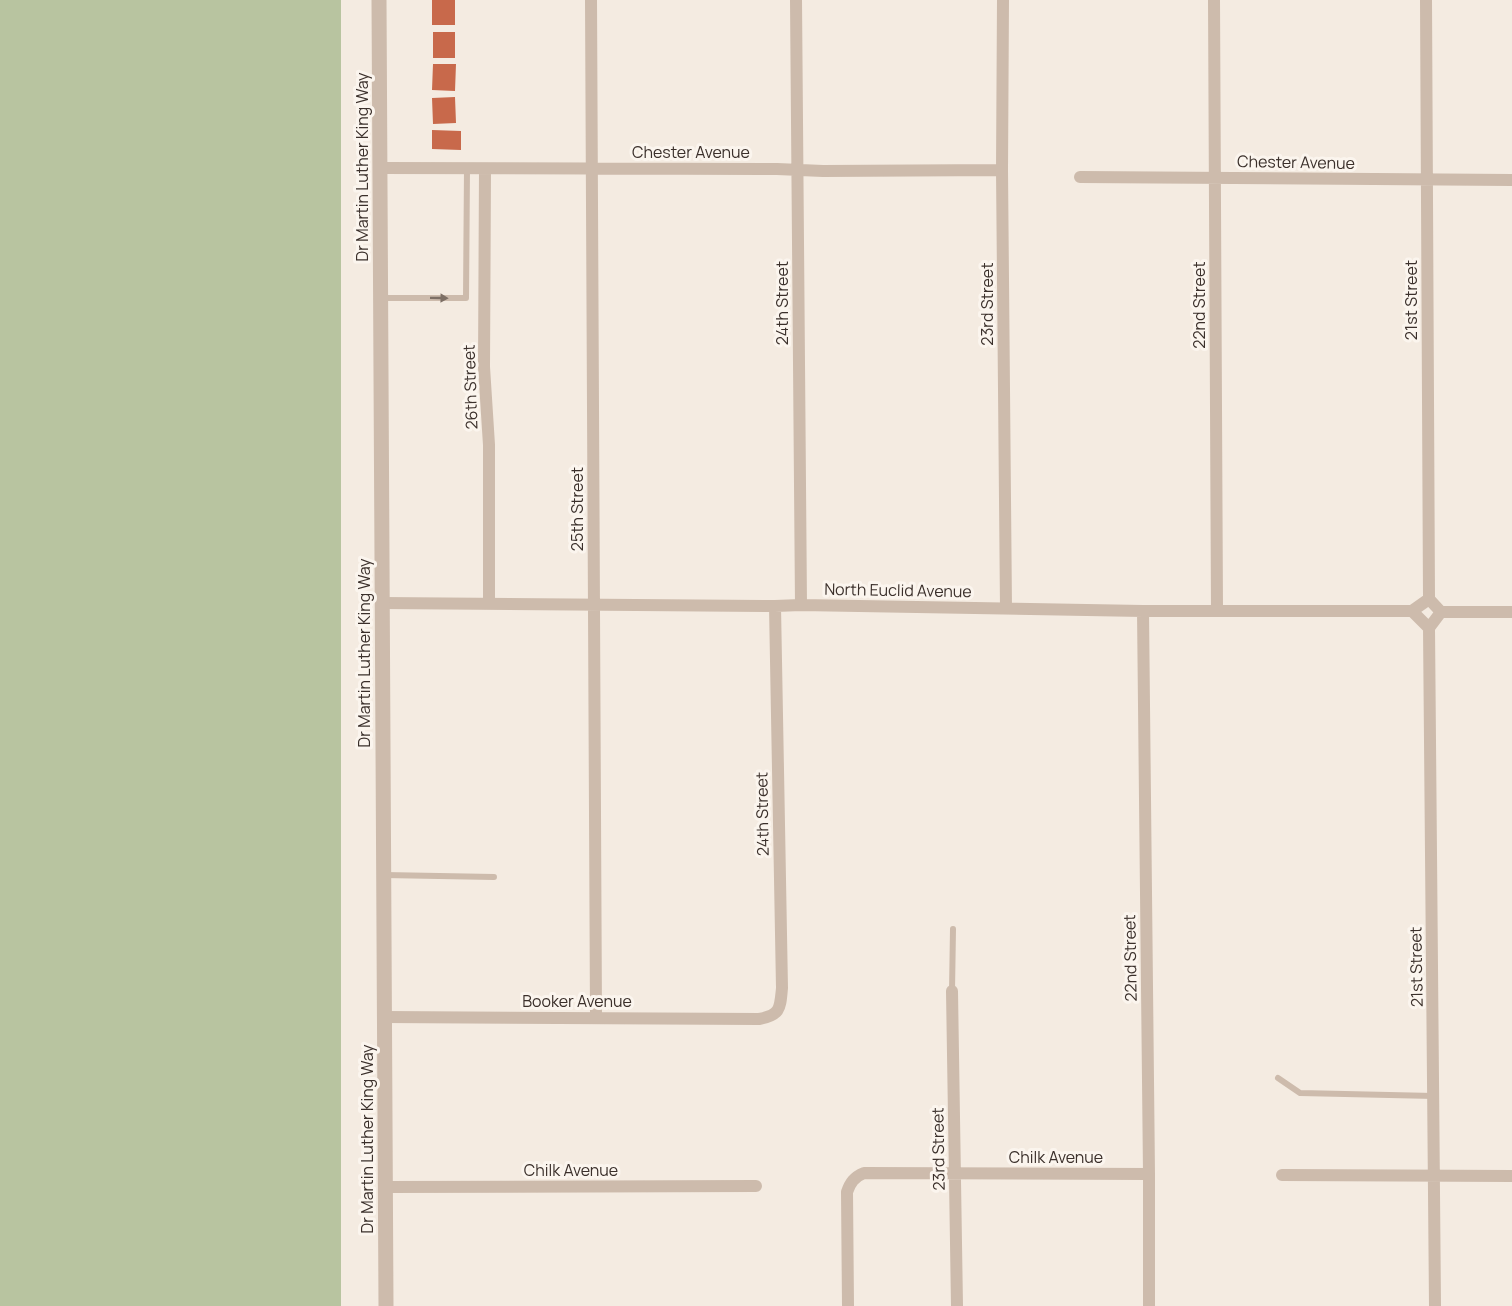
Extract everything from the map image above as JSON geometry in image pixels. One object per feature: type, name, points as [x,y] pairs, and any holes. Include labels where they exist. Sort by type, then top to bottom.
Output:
[{"type":"street","name":"Dr Martin Luther King Way","points":[[379,0],[386,1306]]},
{"type":"street","name":"25th Street","points":[[591,0],[596,1017]]},
{"type":"street","name":"24th Street","points":[[796,0],[801,605]]},
{"type":"street","name":"23rd Street","points":[[1003,0],[1002,170],[1006,608]]},
{"type":"street","name":"22nd Street","points":[[1214,0],[1217,610]]},
{"type":"street","name":"21st Street","points":[[1426,0],[1429,599]]},
{"type":"street","name":"Chester Avenue","points":[[381,168],[1002,170]]},
{"type":"street","name":"26th Street","points":[[485,169],[484,367],[489,445],[489,603]]},
{"type":"street","name":"Chester Avenue","points":[[1080,177],[1512,180]]},
{"type":"street","points":[[1441,612],[1429,628],[1412,611],[1429,599],[1441,612],[1512,612]]},
{"type":"street","name":"North Euclid Avenue","points":[[382,603],[801,605],[1143,611],[1412,611]]},
{"type":"street","name":"24th Street","points":[[770,1017],[780,1006],[782,988],[775,606]]},
{"type":"street","name":"22nd Street","points":[[1143,611],[1149,1306]]},
{"type":"street","name":"21st Street","points":[[1429,628],[1436,1306]]},
{"type":"street","name":"23rd Street","points":[[952,991],[957,1306]]},
{"type":"street","name":"Booker Avenue","points":[[384,1017],[759,1020],[770,1017]]},
{"type":"street","name":"Chilk Avenue","points":[[848,1306],[847,1192],[855,1178],[864,1173],[1149,1174]]},
{"type":"street","points":[[1282,1175],[1512,1176]]},
{"type":"street","name":"Chilk Avenue","points":[[385,1187],[756,1185]]},
{"type":"lane","points":[[381,298],[466,298],[467,169]]},
{"type":"lane","points":[[383,875],[494,877]]},
{"type":"lane","points":[[952,929],[952,991]]},
{"type":"lane","points":[[1278,1078],[1300,1092],[1434,1096]]},
{"type":"green space","points":[[0,0],[341,0],[341,1306],[0,1306]]},
{"type":"building","points":[[432,0],[455,0],[455,25],[432,25]]},
{"type":"building","points":[[433,32],[455,32],[455,58],[433,58]]},
{"type":"building","points":[[433,64],[456,64],[455,91],[432,90]]},
{"type":"building","points":[[455,97],[456,123],[433,124],[432,98]]},
{"type":"building","points":[[432,130],[461,131],[461,150],[432,149]]}]
